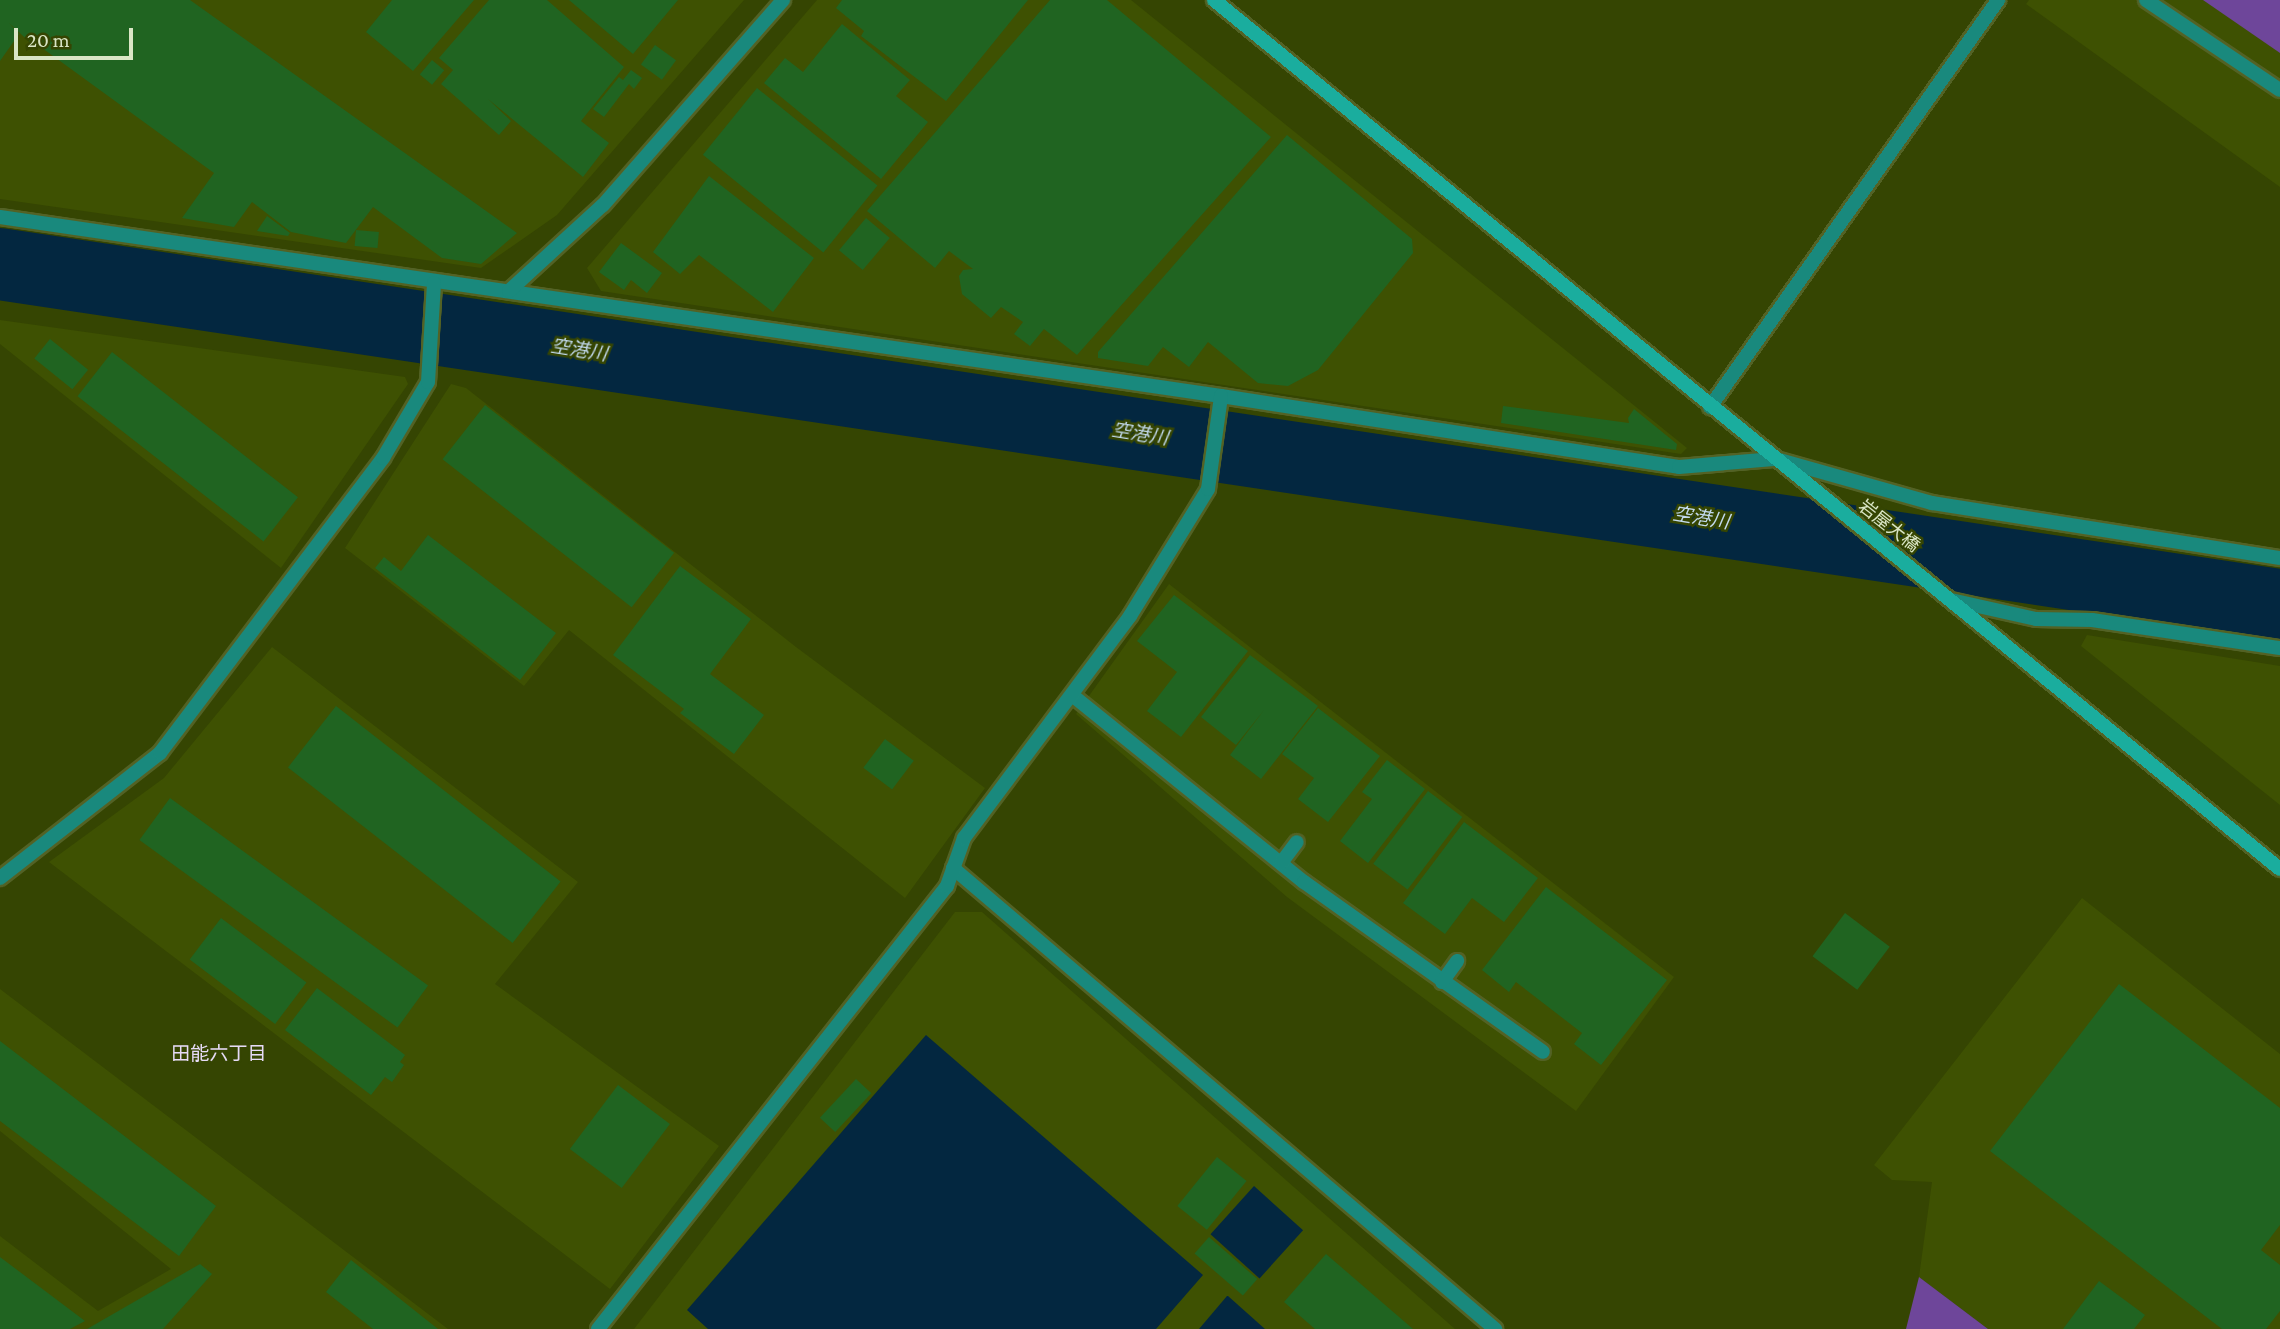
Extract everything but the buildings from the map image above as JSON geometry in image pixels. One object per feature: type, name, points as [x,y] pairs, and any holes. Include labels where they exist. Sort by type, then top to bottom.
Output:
[{"type":"street","points":[[509,291],[603,205],[783,0]]},
{"type":"street","name":"岩屋大橋","points":[[1214,0],[2280,869]]},
{"type":"street","points":[[1710,407],[1998,0]]},
{"type":"street","points":[[2146,0],[2280,90]]},
{"type":"street","points":[[0,217],[434,283],[509,291],[1221,396],[1679,467],[1774,459],[1932,503],[2280,558]]},
{"type":"street","points":[[0,878],[160,753],[383,458],[428,383],[434,283]]},
{"type":"street","points":[[598,1329],[781,1092],[947,886],[964,838],[1130,616],[1206,494],[1211,480],[1221,396]]},
{"type":"street","points":[[1951,600],[2036,619],[2092,620],[2280,649]]},
{"type":"street","points":[[1072,695],[1281,863],[1442,982],[1543,1052]]},
{"type":"street","points":[[1281,863],[1297,842]]},
{"type":"street","points":[[953,868],[1495,1329]]},
{"type":"street","points":[[1442,982],[1457,961]]},
{"type":"shaded area","points":[[0,0],[744,0],[557,215],[481,268],[0,199]]},
{"type":"shaded area","points":[[817,0],[1131,0],[1687,448],[1681,454],[601,291],[587,268]]},
{"type":"shaded area","points":[[2029,0],[2280,0],[2280,187],[2026,4]]},
{"type":"shaded area","points":[[2203,0],[2280,0],[2280,53]]},
{"type":"shaded area","points":[[0,320],[405,377],[408,384],[281,568],[0,344]]},
{"type":"shaded area","points":[[451,384],[466,388],[796,647],[985,788],[905,898],[569,630],[524,686],[345,548]]},
{"type":"shaded area","points":[[1169,584],[1674,977],[1576,1111],[1287,897],[1076,714]]},
{"type":"shaded area","points":[[2087,635],[2280,666],[2280,805],[2081,646]]},
{"type":"shaded area","points":[[272,647],[578,882],[495,984],[719,1146],[610,1289],[49,862],[164,778]]},
{"type":"shaded area","points":[[2082,898],[2280,1054],[2280,1329],[1988,1329],[1919,1277],[1932,1182],[1892,1180],[1874,1165]]},
{"type":"shaded area","points":[[955,912],[982,912],[1455,1329],[634,1329]]},
{"type":"shaded area","points":[[0,989],[448,1329],[0,1329],[0,1236],[98,1311],[171,1269],[0,1131]]},
{"type":"shaded area","points":[[1919,1277],[1988,1329],[1906,1329]]},
{"type":"water","points":[[926,1035],[1203,1275],[1156,1329],[708,1329],[687,1310]]},
{"type":"water","points":[[1254,1186],[1303,1230],[1260,1278],[1211,1234]]},
{"type":"water","points":[[1228,1296],[1265,1329],[1199,1329]]},
{"type":"waterway","name":"空港川","points":[[0,264],[2280,605]]},
{"type":"district","name":"田能六丁目","points":[[219,1054]]}]
